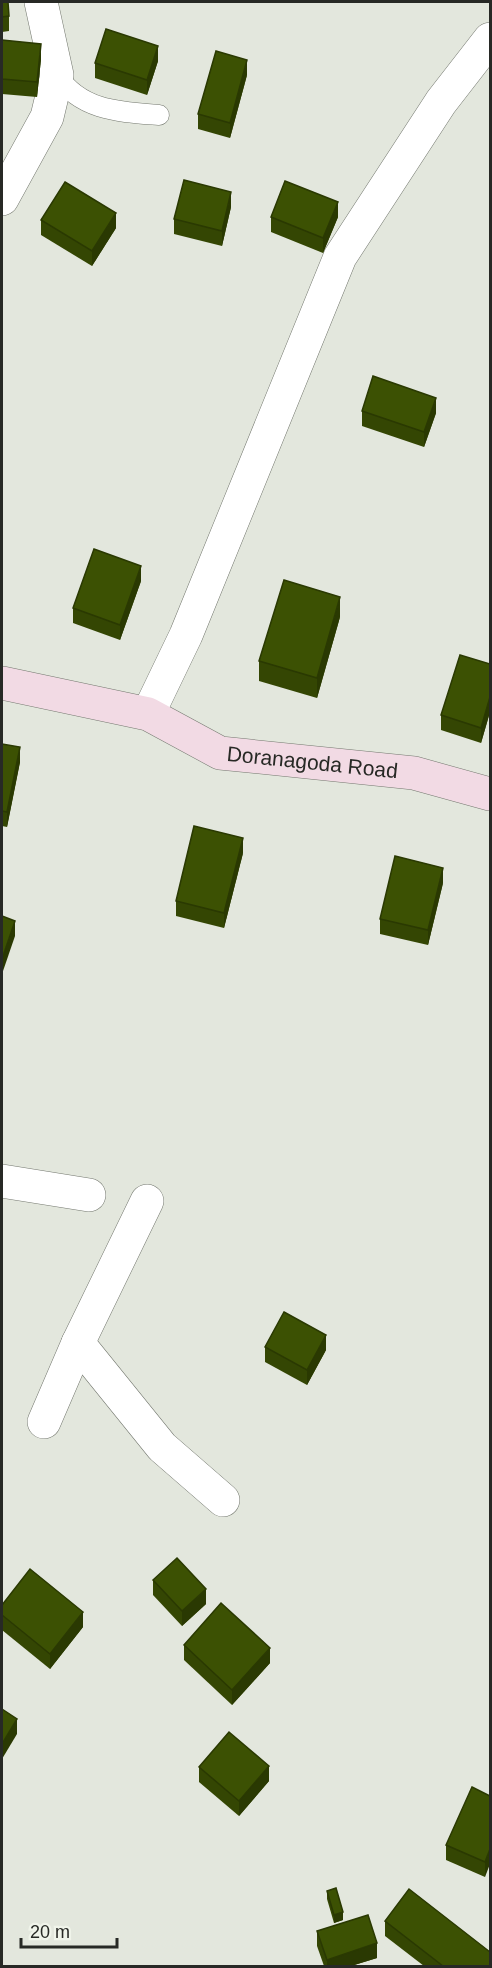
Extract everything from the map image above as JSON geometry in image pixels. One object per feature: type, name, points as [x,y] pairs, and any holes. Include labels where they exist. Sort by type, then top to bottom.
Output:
[{"type":"street","points":[[2,199],[47,117],[57,75],[41,2]]},
{"type":"street","points":[[148,714],[186,635],[340,257],[441,102],[490,39]]},
{"type":"street","name":"Doranagoda Road","points":[[2,683],[148,714],[220,753],[414,773],[490,794]]},
{"type":"street","points":[[2,1181],[89,1195]]},
{"type":"street","points":[[44,1422],[78,1343],[147,1201]]},
{"type":"street","points":[[78,1343],[162,1447],[223,1500]]},
{"type":"lane","points":[[57,75],[64,86],[105,110],[159,115]]},
{"type":"building","points":[[2,2],[8,2],[9,16],[2,17]]},
{"type":"building","points":[[106,29],[158,46],[147,80],[95,63]]},
{"type":"building","points":[[2,40],[41,44],[37,82],[2,79]]},
{"type":"building","points":[[216,51],[247,60],[230,123],[198,114]]},
{"type":"building","points":[[184,180],[231,192],[222,231],[174,219]]},
{"type":"building","points":[[285,181],[338,202],[323,238],[271,217]]},
{"type":"building","points":[[65,182],[116,213],[92,251],[41,220]]},
{"type":"building","points":[[373,376],[436,398],[424,432],[362,411]]},
{"type":"building","points":[[94,549],[141,566],[120,625],[73,608]]},
{"type":"building","points":[[284,580],[340,597],[317,678],[259,661]]},
{"type":"building","points":[[460,655],[490,664],[490,697],[481,728],[441,715]]},
{"type":"building","points":[[2,744],[20,747],[7,812],[2,811]]},
{"type":"building","points":[[194,826],[243,838],[224,913],[176,901]]},
{"type":"building","points":[[395,856],[443,868],[428,930],[380,919]]},
{"type":"building","points":[[2,916],[15,921],[2,959]]},
{"type":"building","points":[[284,1312],[326,1335],[307,1370],[265,1347]]},
{"type":"building","points":[[177,1558],[206,1589],[182,1611],[153,1580]]},
{"type":"building","points":[[30,1569],[83,1612],[50,1654],[2,1615],[2,1605]]},
{"type":"building","points":[[221,1603],[270,1648],[232,1690],[184,1645]]},
{"type":"building","points":[[2,1709],[17,1719],[2,1744]]},
{"type":"building","points":[[229,1732],[269,1766],[239,1801],[199,1767]]},
{"type":"building","points":[[472,1787],[490,1796],[490,1849],[485,1862],[446,1845]]},
{"type":"building","points":[[336,1888],[343,1912],[334,1915],[327,1891]]},
{"type":"building","points":[[409,1889],[490,1952],[490,1966],[443,1966],[385,1921]]},
{"type":"building","points":[[368,1915],[377,1943],[327,1960],[317,1931]]}]
